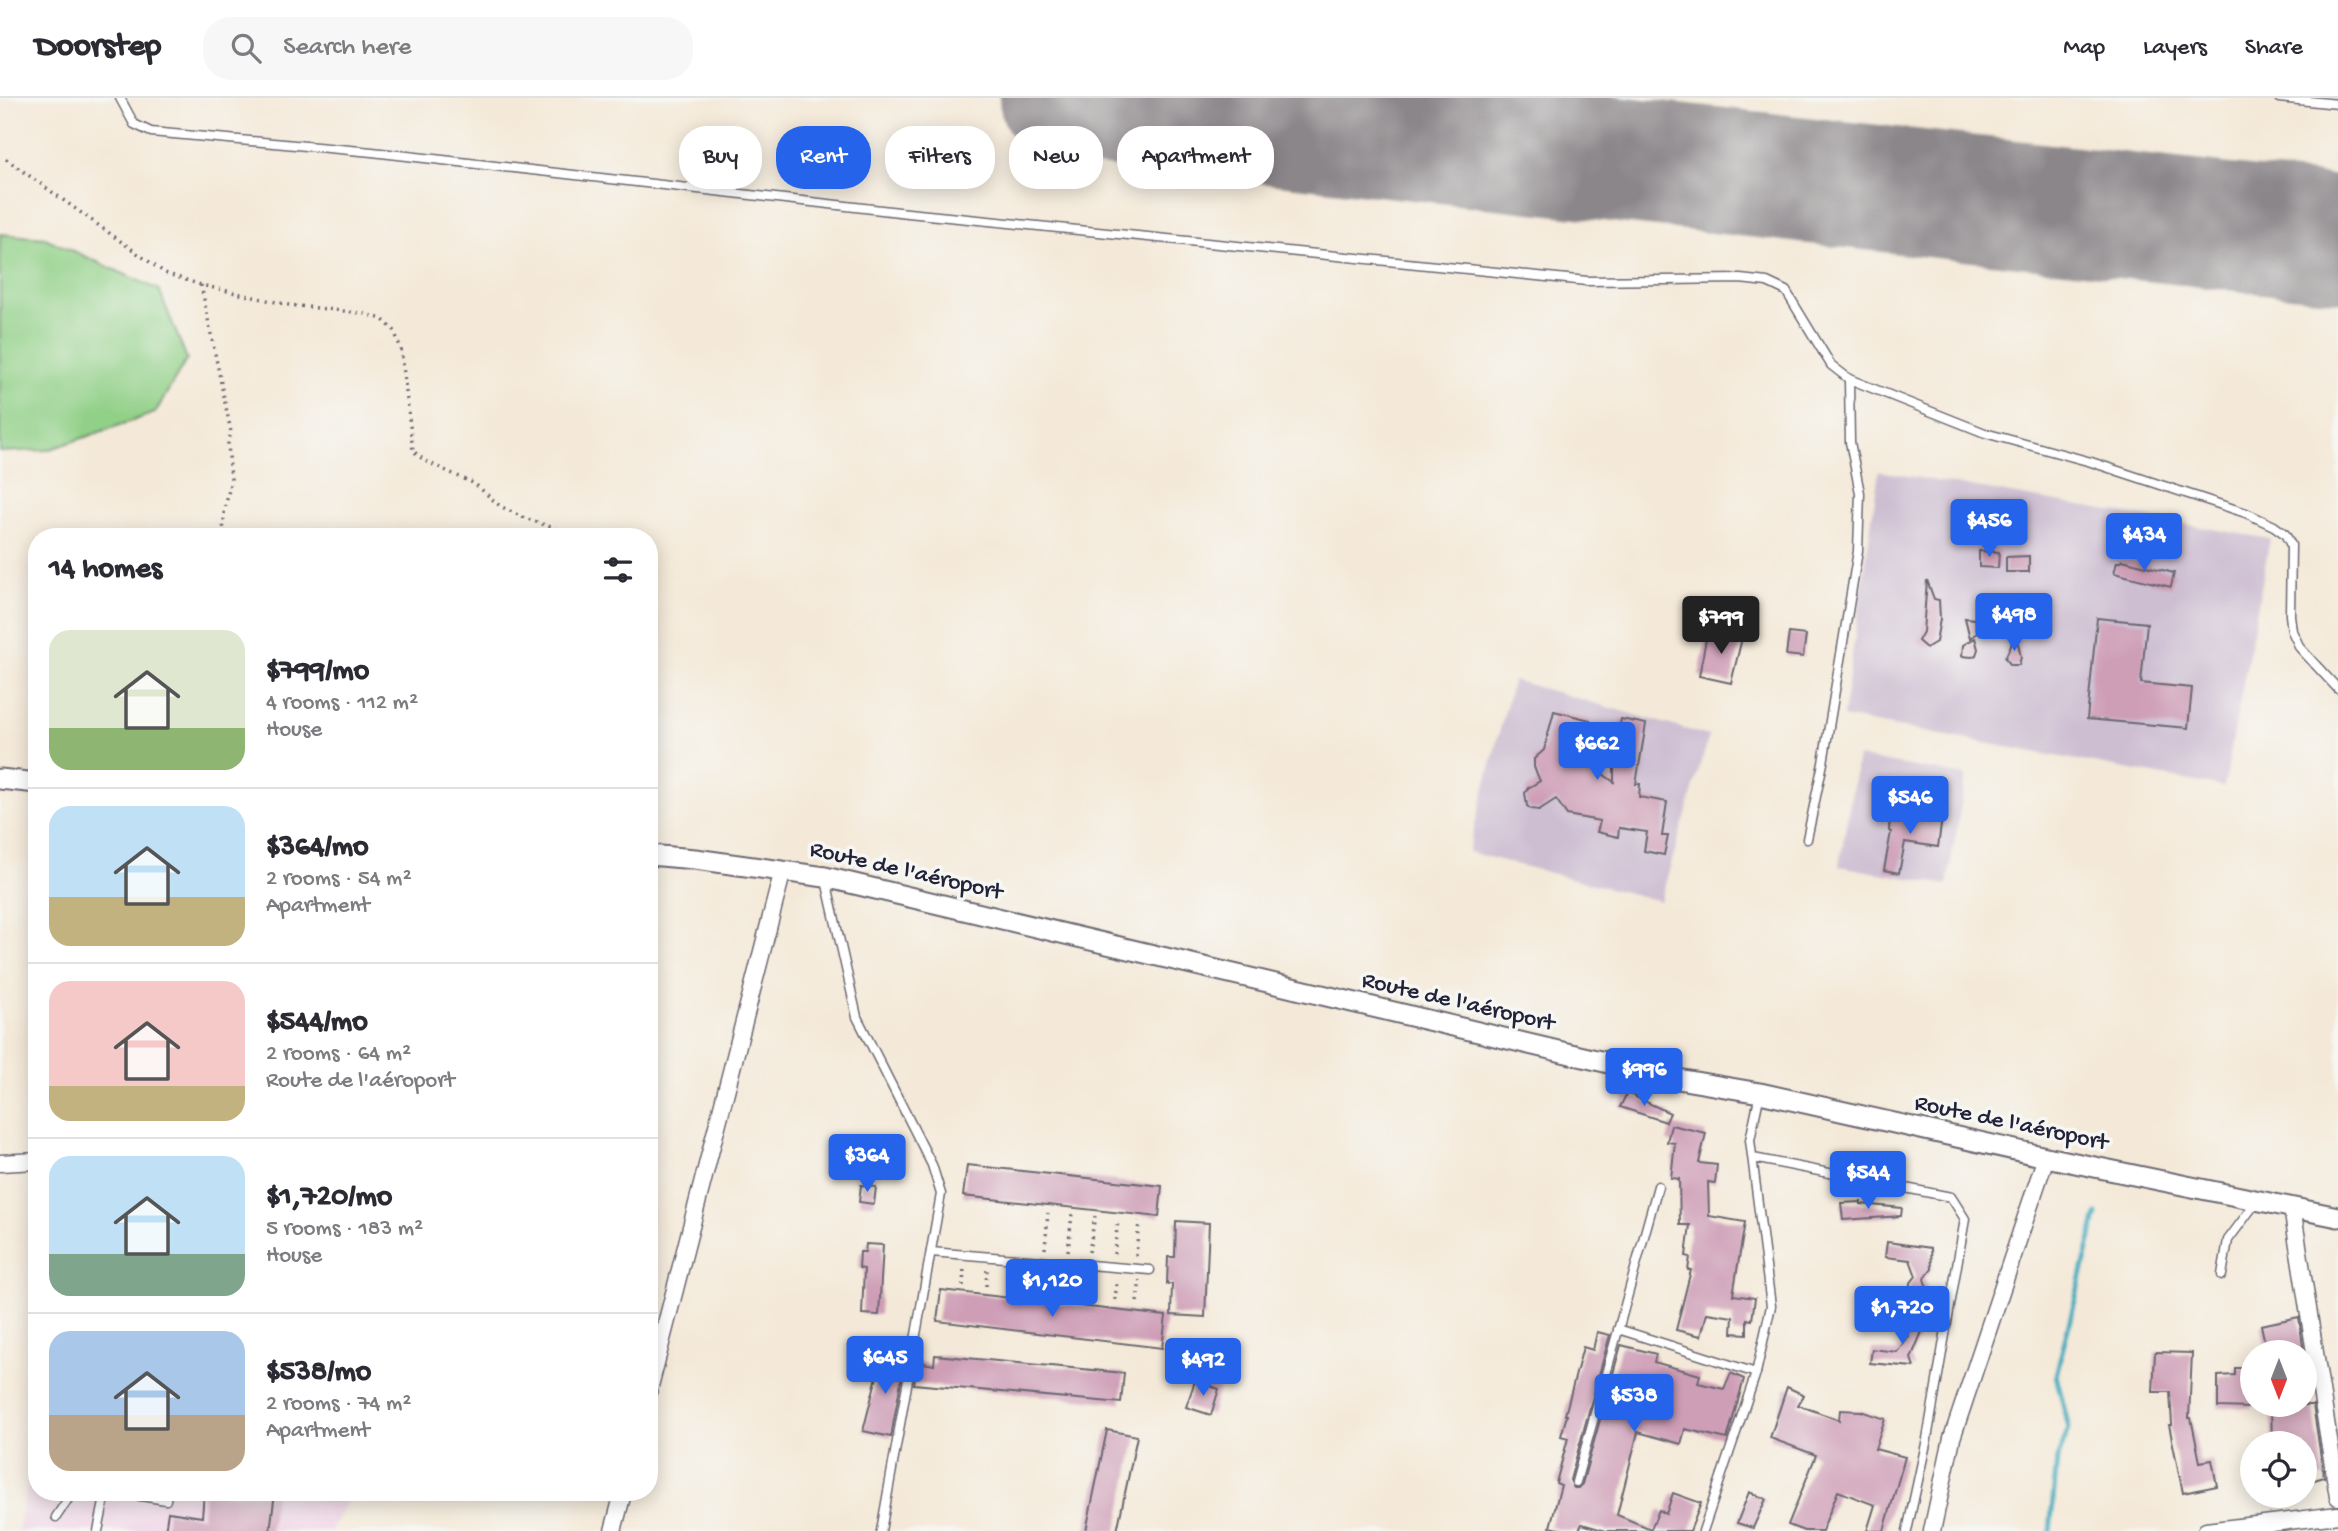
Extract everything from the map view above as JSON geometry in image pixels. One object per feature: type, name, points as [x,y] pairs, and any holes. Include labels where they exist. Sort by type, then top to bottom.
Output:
[{"type":"street","points":[[0,779],[28,782]]},
{"type":"street","name":"Route de l'aéroport","points":[[658,856],[825,877],[1542,1049],[2338,1217]]},
{"type":"street","points":[[658,1355],[783,870]]},
{"type":"street","points":[[1932,1531],[1951,1438],[2046,1157]]},
{"type":"street","points":[[0,1163],[28,1161]]},
{"type":"street","points":[[2291,1208],[2338,1497]]},
{"type":"street","points":[[613,1531],[621,1501]]},
{"type":"street","points":[[2206,1531],[2338,1515]]},
{"type":"lane","points":[[120,98],[134,124],[151,132],[372,152],[895,211],[1587,281],[1740,279],[1767,282],[1786,291],[1831,365],[1849,379],[1985,433],[2091,462],[2246,513],[2274,526],[2285,534],[2291,545],[2292,631],[2300,648],[2338,689]]},
{"type":"lane","points":[[2278,98],[2338,104]]},
{"type":"lane","points":[[1807,839],[1823,763],[1858,551],[1860,493],[1850,442],[1849,379]]},
{"type":"lane","points":[[825,877],[857,1017],[932,1165],[941,1194],[881,1531]]},
{"type":"lane","points":[[1703,1531],[1756,1373],[1771,1306],[1750,1140],[1760,1093]]},
{"type":"lane","points":[[1752,1158],[1951,1197],[1965,1219],[1927,1439],[1907,1531]]},
{"type":"lane","points":[[1576,1482],[1658,1186]]},
{"type":"lane","points":[[2222,1275],[2228,1240],[2257,1201]]},
{"type":"lane","points":[[931,1252],[1142,1269]]},
{"type":"lane","points":[[1618,1329],[1756,1373]]},
{"type":"lane","points":[[56,1517],[67,1501]]},
{"type":"lane","points":[[98,1531],[104,1501]]},
{"type":"path","points":[[6,159],[165,273],[201,285],[289,305],[362,313],[383,319],[394,330],[401,349],[413,451],[425,461],[475,484],[500,506],[555,528]]},
{"type":"path","points":[[201,285],[230,432],[228,443],[232,479],[223,528]]},
{"type":"path","points":[[1044,1295],[1048,1213]]},
{"type":"path","points":[[1068,1297],[1072,1214]]},
{"type":"path","points":[[1090,1299],[1095,1216]]},
{"type":"path","points":[[1115,1300],[1118,1220]]},
{"type":"path","points":[[1137,1302],[1142,1269],[1139,1221]]},
{"type":"path","points":[[962,1286],[965,1255]]},
{"type":"path","points":[[1010,1291],[1012,1259]]},
{"type":"shaded area","points":[[1879,471],[2270,539],[2224,787],[1843,717]]},
{"type":"shaded area","points":[[1513,680],[1709,736],[1660,901],[1468,852]]},
{"type":"shaded area","points":[[1858,757],[1966,776],[1947,885],[1839,866]]},
{"type":"shaded area","points":[[28,1483],[28,1501],[347,1501],[331,1531],[18,1531]]},
{"type":"green space","points":[[0,234],[45,238],[159,290],[187,359],[155,413],[48,450],[0,452]]},
{"type":"building","points":[[1979,551],[1999,552],[1998,568],[1979,567]]},
{"type":"building","points":[[2029,556],[2029,572],[2006,572],[2006,557]]},
{"type":"building","points":[[2122,560],[2174,573],[2171,587],[2114,573],[2117,562]]},
{"type":"building","points":[[1927,580],[1934,599],[1939,600],[1940,619],[1936,642],[1926,648],[1918,641],[1923,632]]},
{"type":"building","points":[[1965,618],[1985,620],[1980,631],[1970,638]]},
{"type":"building","points":[[2097,618],[2147,623],[2141,683],[2192,688],[2188,728],[2087,719]]},
{"type":"building","points":[[1728,627],[1744,630],[1731,683],[1699,676],[1707,634],[1726,638]]},
{"type":"building","points":[[1789,633],[1806,635],[1803,657],[1786,655]]},
{"type":"building","points":[[2016,634],[2021,657],[2019,665],[2011,665],[2005,658]]},
{"type":"building","points":[[1975,638],[1978,649],[1976,655],[1962,656],[1963,645]]},
{"type":"building","points":[[1554,711],[1590,720],[1581,758],[1614,782],[1614,741],[1617,741],[1621,719],[1646,724],[1636,784],[1640,784],[1639,797],[1667,802],[1662,836],[1668,836],[1664,855],[1644,851],[1647,832],[1619,828],[1618,837],[1597,832],[1600,821],[1567,815],[1556,799],[1539,810],[1527,806],[1525,793],[1540,781],[1534,767],[1534,759],[1544,750]]},
{"type":"building","points":[[1909,813],[1942,818],[1938,847],[1905,842],[1899,873],[1884,870],[1891,832],[1890,815],[1909,817]]},
{"type":"building","points":[[1627,1093],[1670,1113],[1666,1122],[1620,1107]]},
{"type":"building","points":[[1671,1125],[1706,1133],[1699,1163],[1717,1165],[1715,1183],[1708,1182],[1709,1216],[1745,1222],[1733,1295],[1755,1298],[1752,1320],[1747,1319],[1747,1334],[1732,1333],[1733,1317],[1707,1313],[1701,1336],[1676,1330],[1691,1270],[1688,1270],[1690,1257],[1686,1256],[1690,1225],[1680,1225],[1679,1179],[1671,1178],[1675,1143],[1667,1142]]},
{"type":"building","points":[[967,1165],[1162,1186],[1159,1217],[963,1196]]},
{"type":"building","points":[[861,1185],[876,1187],[874,1204],[859,1202]]},
{"type":"building","points":[[1861,1202],[1902,1208],[1901,1216],[1843,1220],[1841,1203]]},
{"type":"building","points":[[1176,1221],[1209,1223],[1205,1317],[1171,1315],[1172,1284],[1167,1284],[1168,1257],[1175,1257]]},
{"type":"building","points":[[1887,1242],[1931,1248],[1932,1269],[1924,1279],[1927,1288],[1925,1293],[1914,1301],[1909,1289],[1916,1276],[1910,1260],[1885,1257]]},
{"type":"building","points":[[866,1244],[883,1245],[879,1315],[862,1314],[864,1269],[859,1268],[860,1252],[865,1252]]},
{"type":"building","points":[[941,1290],[1166,1316],[1162,1348],[937,1321]]},
{"type":"building","points":[[1916,1310],[1919,1323],[1921,1319],[1926,1322],[1911,1358],[1914,1367],[1870,1363],[1872,1349],[1897,1352],[1908,1337],[1904,1323]]},
{"type":"building","points":[[2299,1317],[2302,1340],[2264,1340],[2261,1325]]},
{"type":"building","points":[[1597,1332],[1610,1335],[1570,1480],[1574,1488],[1582,1484],[1621,1345],[1656,1354],[1654,1362],[1700,1375],[1698,1383],[1724,1389],[1731,1373],[1744,1379],[1727,1439],[1685,1429],[1681,1444],[1638,1432],[1617,1515],[1651,1529],[1659,1510],[1666,1514],[1673,1493],[1701,1503],[1690,1531],[1606,1531],[1582,1524],[1578,1531],[1550,1527],[1561,1485],[1556,1483],[1568,1438],[1561,1436],[1565,1415],[1583,1347],[1593,1350]]},
{"type":"building","points":[[2155,1352],[2192,1353],[2189,1418],[2200,1462],[2212,1460],[2217,1486],[2183,1493],[2169,1425],[2172,1425],[2170,1392],[2153,1392]]},
{"type":"building","points":[[883,1353],[905,1358],[891,1437],[863,1431]]},
{"type":"building","points":[[935,1355],[1124,1373],[1121,1403],[914,1384],[918,1362],[934,1365]]},
{"type":"building","points":[[2235,1368],[2240,1368],[2240,1408],[2218,1407],[2218,1376],[2235,1375]]},
{"type":"building","points":[[1195,1381],[1219,1389],[1211,1415],[1186,1407]]},
{"type":"building","points":[[1787,1387],[1804,1395],[1798,1405],[1839,1420],[1840,1410],[1861,1411],[1885,1419],[1875,1449],[1905,1457],[1884,1531],[1867,1531],[1875,1505],[1838,1491],[1822,1531],[1804,1531],[1788,1525],[1816,1455],[1770,1438]]},
{"type":"building","points":[[2271,1418],[2315,1418],[2317,1431],[2272,1431]]},
{"type":"building","points":[[1107,1430],[1137,1436],[1117,1531],[1086,1531]]},
{"type":"building","points":[[2317,1431],[2324,1477],[2317,1479]]},
{"type":"building","points":[[1749,1492],[1766,1499],[1753,1528],[1737,1523]]},
{"type":"building","points":[[203,1501],[274,1501],[270,1531],[165,1531],[168,1512],[202,1517]]},
{"type":"waterway","points":[[2050,1531],[2057,1459],[2069,1428],[2056,1375],[2097,1214]]},
{"type":"runway","points":[[1062,98],[2338,239]]}]
